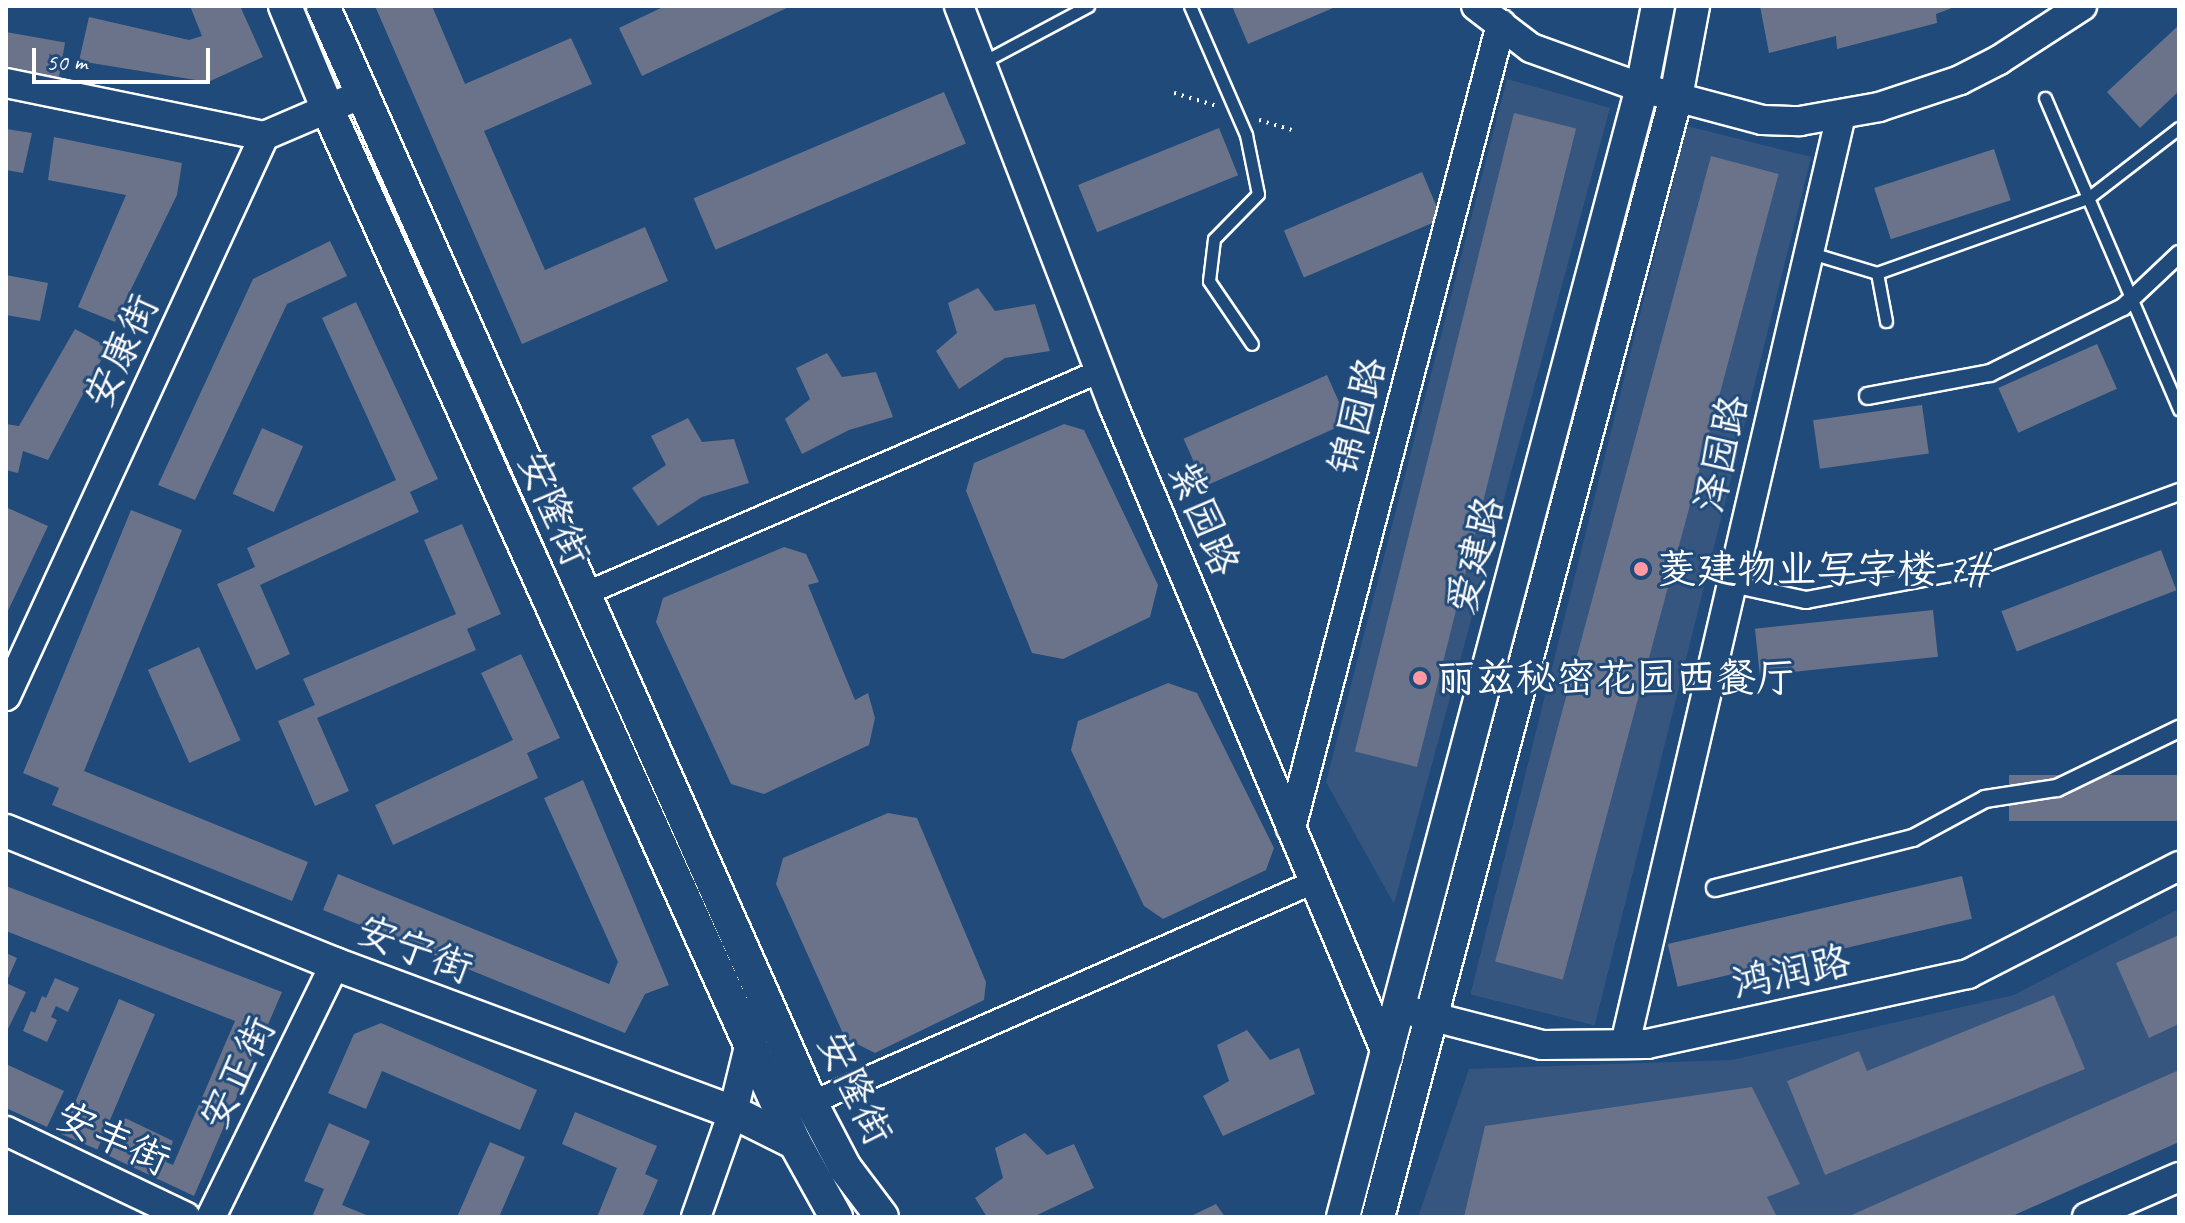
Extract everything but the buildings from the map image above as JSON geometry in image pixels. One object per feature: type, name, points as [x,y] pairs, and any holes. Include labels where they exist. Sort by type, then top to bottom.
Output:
[{"type":"main road","name":"安隆街","points":[[285,6],[328,110],[750,1044]]},
{"type":"main road","name":"安隆街","points":[[323,6],[587,593],[811,1103],[845,1168],[882,1217]]},
{"type":"main road","name":"爱建路","points":[[1343,1217],[1388,1057],[1398,1008],[1642,88],[1658,6]]},
{"type":"main road","name":"爱建路","points":[[1378,1217],[1676,97],[1693,6]]},
{"type":"main road","name":"安宁街","points":[[6,831],[335,964],[733,1112],[795,1143]]},
{"type":"main road","points":[[750,1044],[795,1143],[836,1217]]},
{"type":"street","name":"紫园路","points":[[959,6],[1100,371],[1388,1057]]},
{"type":"street","points":[[1476,6],[1531,48],[1642,88],[1762,120],[1800,121],[1841,115],[1919,96],[1960,80],[1999,60],[2082,6]]},
{"type":"street","name":"锦园路","points":[[1291,828],[1501,24]]},
{"type":"street","points":[[6,83],[264,136],[362,94]]},
{"type":"street","name":"泽园路","points":[[1625,1044],[1841,115]]},
{"type":"street","name":"安康街","points":[[6,696],[264,136]]},
{"type":"street","points":[[1868,396],[1990,373],[2123,307],[2179,254]]},
{"type":"street","points":[[587,593],[1100,371]]},
{"type":"street","points":[[1732,584],[1806,600],[1967,570],[2179,492]]},
{"type":"street","points":[[1715,888],[1913,838],[1985,799],[2057,788],[2179,729]]},
{"type":"street","name":"鸿润路","points":[[1398,1008],[1542,1045],[1647,1044],[1968,974],[2179,866]]},
{"type":"street","points":[[811,1103],[1314,882]]},
{"type":"street","name":"安正街","points":[[211,1217],[335,964]]},
{"type":"street","name":"安隆街","points":[[696,1217],[733,1112],[763,990]]},
{"type":"street","name":"安丰街","points":[[6,1131],[186,1217]]},
{"type":"street","points":[[2087,1217],[2179,1177]]},
{"type":"lane","points":[[981,63],[1088,6]]},
{"type":"lane","points":[[1190,6],[1246,135],[1258,194],[1214,239],[1209,281],[1252,344]]},
{"type":"lane","points":[[2045,98],[2179,409]]},
{"type":"lane","points":[[1809,252],[1877,273],[2088,198],[2179,128]]},
{"type":"lane","points":[[1877,273],[1886,321]]},
{"type":"shaded area","points":[[1507,79],[1610,108],[1394,904],[1326,782]]},
{"type":"shaded area","points":[[1687,126],[1811,157],[1595,1025],[1470,994]]},
{"type":"shaded area","points":[[2179,909],[2179,1140],[1998,1217],[1418,1217],[1469,1069],[1732,1060],[2014,995]]},
{"type":"place","name":"菱建物业写字楼 7#","points":[[1641,569]]},
{"type":"place","name":"丽兹秘密花园西餐厅","points":[[1420,678]]}]
